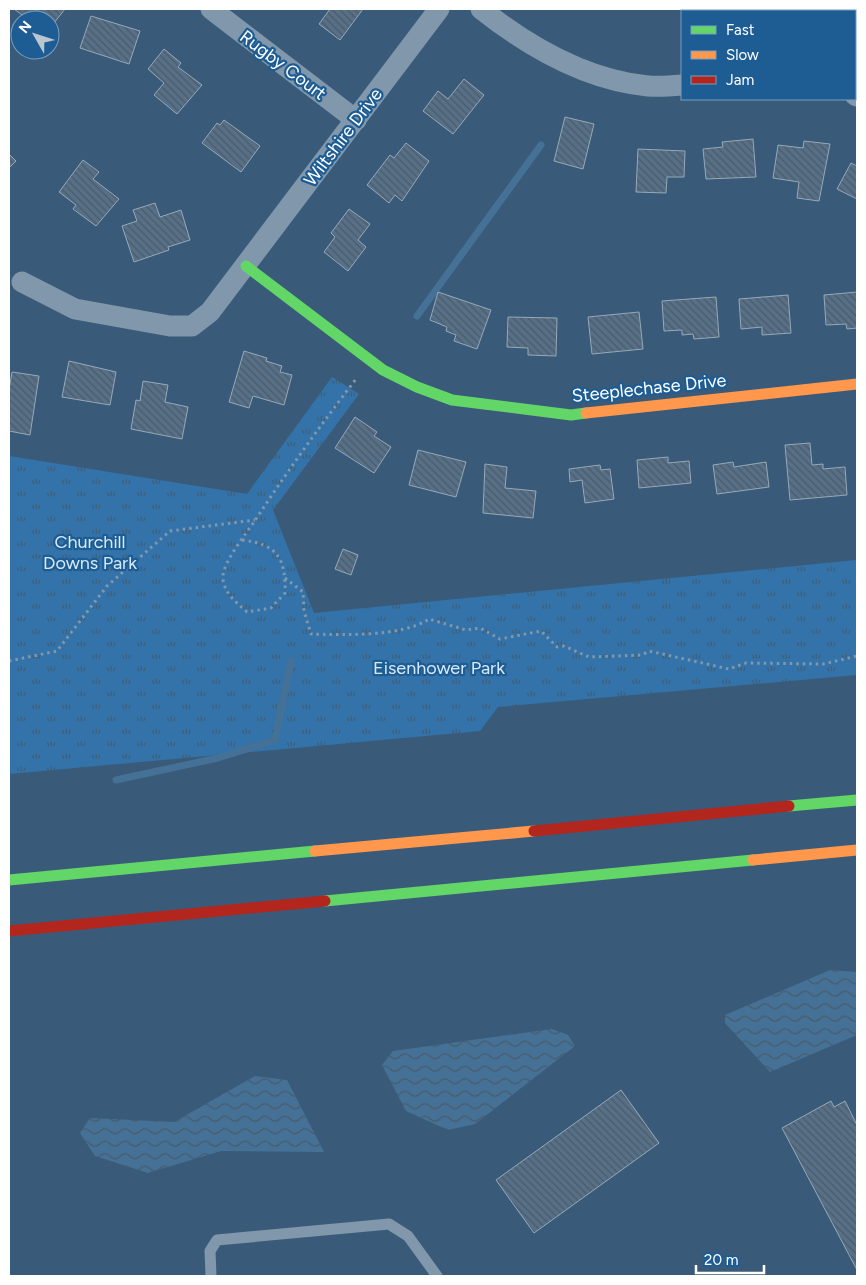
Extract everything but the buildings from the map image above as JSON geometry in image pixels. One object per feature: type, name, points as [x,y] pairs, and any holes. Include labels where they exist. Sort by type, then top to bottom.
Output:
[{"type":"main road","name":"Steeplechase Drive","points":[[246,266],[370,360],[417,387],[452,400],[571,415],[857,384]]},
{"type":"main road","points":[[9,880],[857,800]]},
{"type":"main road","points":[[9,931],[857,850]]},
{"type":"street","name":"Rugby Court","points":[[212,9],[356,120]]},
{"type":"street","name":"Wiltshire Drive","points":[[22,282],[76,309],[170,326],[192,326],[210,312],[246,266],[439,9]]},
{"type":"street","points":[[481,9],[512,33],[539,49],[602,78],[649,86],[681,85]]},
{"type":"lane","points":[[211,1276],[210,1250],[217,1240],[389,1224],[408,1236],[438,1276]]},
{"type":"path","points":[[242,540],[261,542],[276,553],[285,568],[285,593],[271,608],[247,612],[228,595],[223,575],[242,540],[307,442],[370,360]]},
{"type":"path","points":[[9,661],[57,651],[107,586],[170,531],[255,520]]},
{"type":"path","points":[[285,578],[303,592],[304,611],[311,634],[355,635],[417,627],[429,619],[466,630],[480,628],[500,639],[541,632],[557,647],[564,646],[571,651],[589,657],[642,655],[649,651],[729,669],[746,663],[823,664],[857,656]]},
{"type":"green space","name":"Eisenhower Park","points":[[332,377],[359,394],[273,510],[314,613],[857,560],[857,675],[498,707],[480,731],[9,774],[9,456],[247,494]]},
{"type":"water","points":[[830,970],[857,972],[857,1035],[770,1072],[725,1023],[725,1015]]},
{"type":"water","points":[[552,1029],[568,1035],[575,1046],[475,1124],[448,1130],[406,1111],[382,1065],[393,1051]]},
{"type":"water","points":[[255,1076],[287,1080],[324,1152],[221,1151],[148,1173],[95,1156],[80,1133],[90,1118],[174,1122]]},
{"type":"waterway","points":[[417,316],[541,145]]},
{"type":"waterway","points":[[116,780],[218,758],[275,740],[291,661]]},
{"type":"traffic: fast","points":[[246,266],[383,370],[417,387],[452,400],[571,415],[586,413]]},
{"type":"traffic: fast","points":[[789,806],[857,800]]},
{"type":"traffic: fast","points":[[9,880],[315,851]]},
{"type":"traffic: fast","points":[[325,901],[753,860]]},
{"type":"traffic: slow","points":[[586,413],[857,384]]},
{"type":"traffic: slow","points":[[315,851],[534,831]]},
{"type":"traffic: slow","points":[[753,860],[857,850]]},
{"type":"traffic: jam","points":[[534,831],[789,806]]},
{"type":"traffic: jam","points":[[9,931],[325,901]]},
{"type":"park label","name":"Churchill Downs Park","points":[[90,552]]}]
